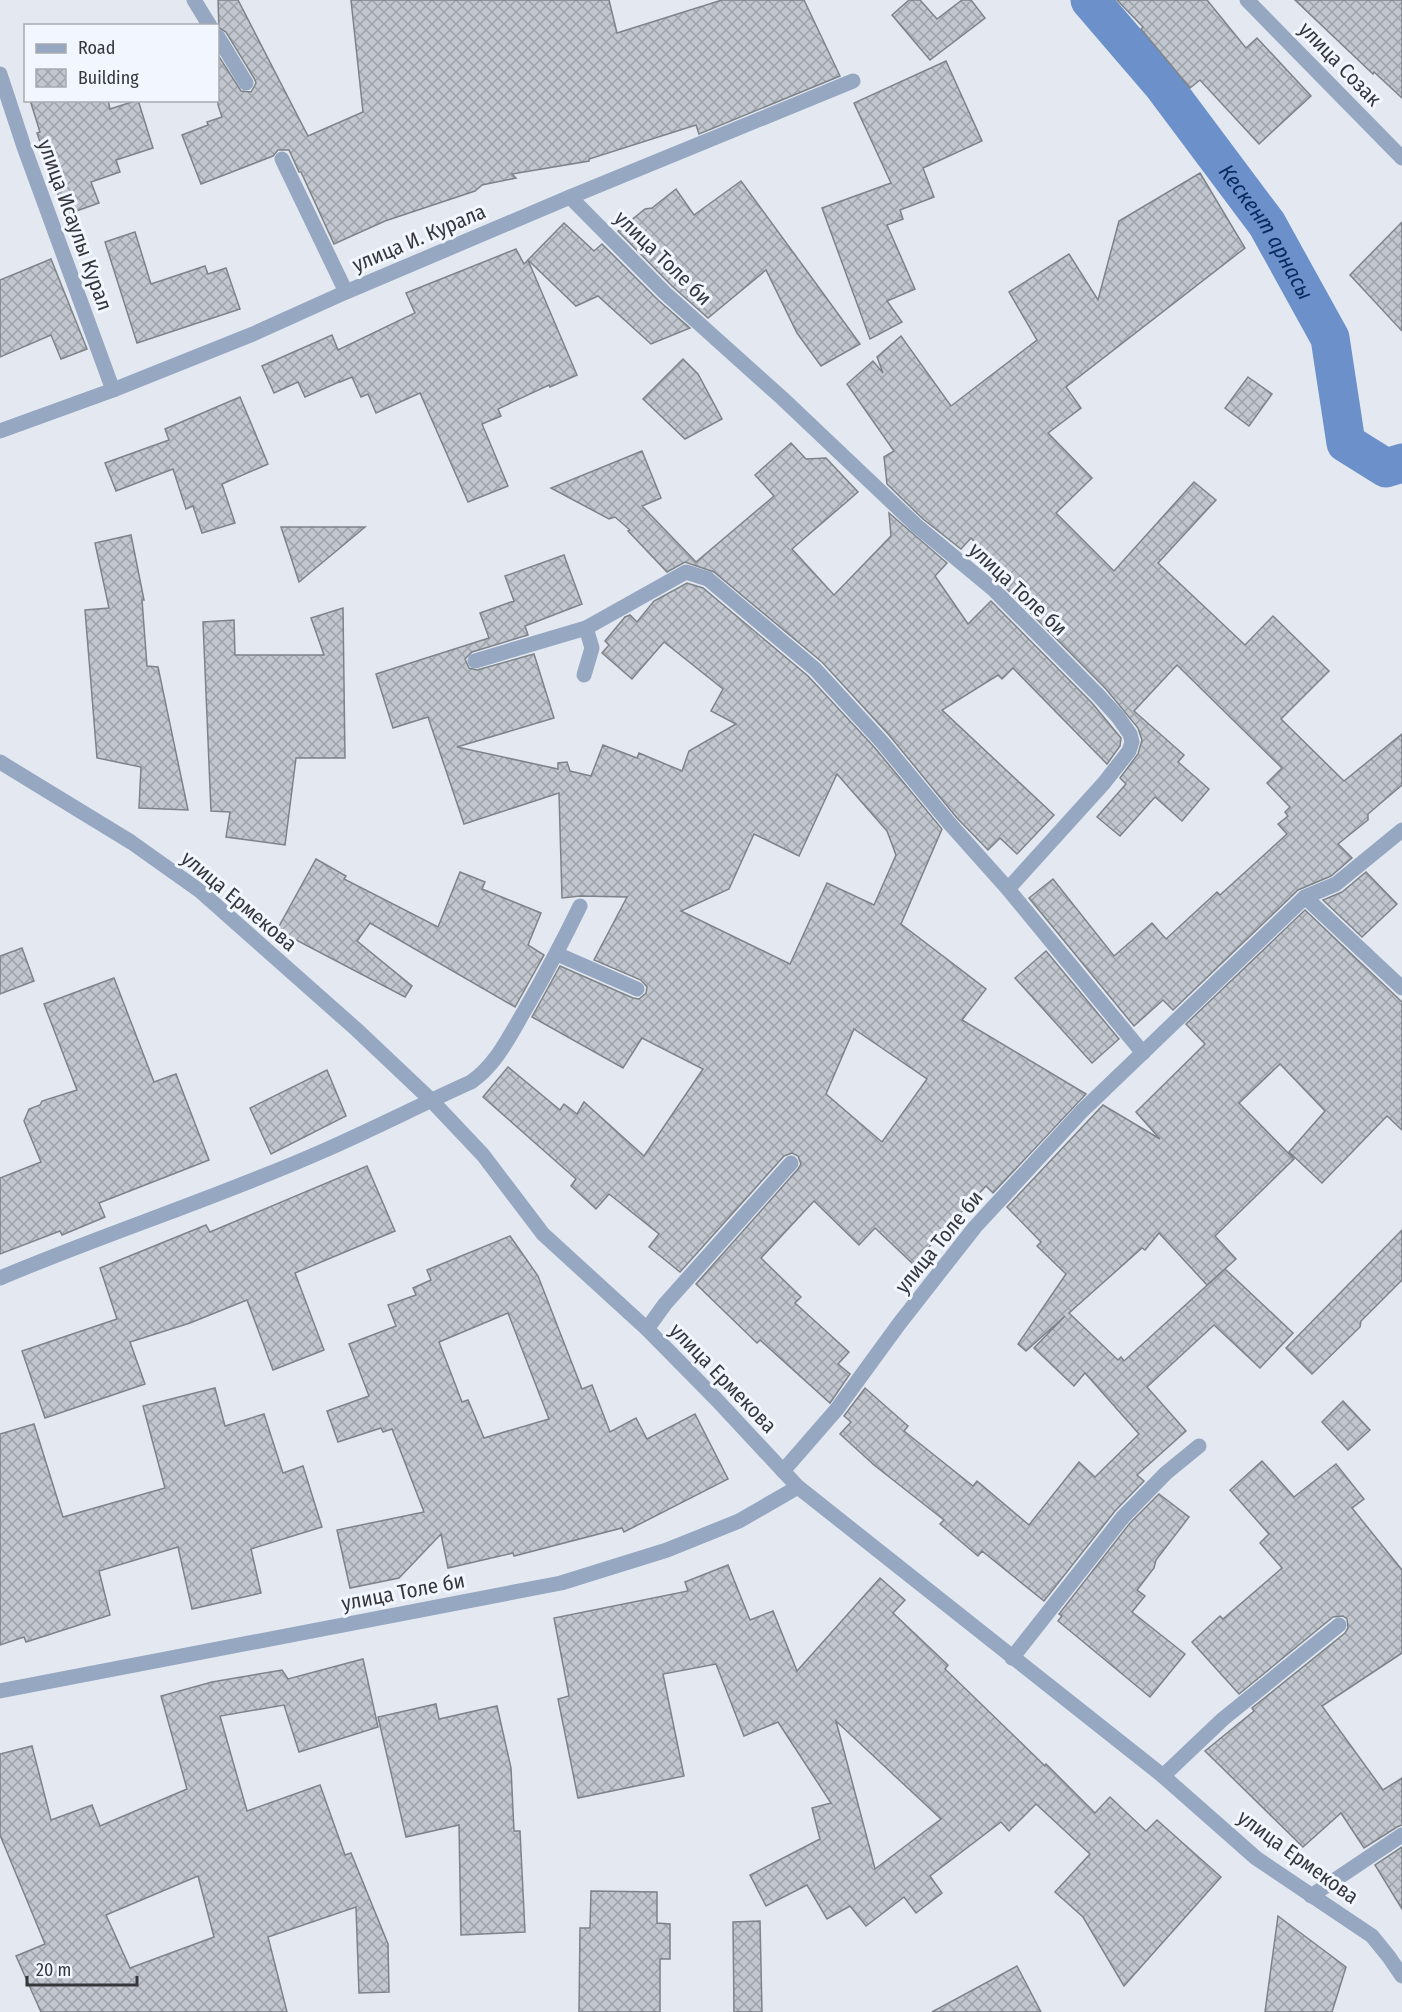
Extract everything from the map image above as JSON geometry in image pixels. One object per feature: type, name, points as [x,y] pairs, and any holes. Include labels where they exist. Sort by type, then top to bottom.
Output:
[{"type":"street","points":[[194,0],[209,24]]},
{"type":"street","name":"улица Созак","points":[[1250,1],[1402,158]]},
{"type":"street","points":[[219,39],[246,83]]},
{"type":"street","name":"улица Исаулы Курал","points":[[0,74],[24,147],[113,390]]},
{"type":"street","name":"улица И. Курала","points":[[0,431],[113,390],[252,334],[570,197],[853,81]]},
{"type":"street","points":[[282,159],[346,292]]},
{"type":"street","name":"улица Толе би","points":[[570,197],[665,292],[782,398],[917,526],[993,589],[1099,696],[1130,734],[1132,742],[1129,751],[1104,783],[1008,889]]},
{"type":"street","points":[[475,661],[586,628],[686,572],[708,579],[815,669],[882,742],[1008,889],[1143,1053]]},
{"type":"street","points":[[584,675],[592,648],[586,628]]},
{"type":"street","name":"улица Ермекова","points":[[0,762],[131,842],[200,891],[357,1030],[430,1100],[483,1155],[543,1234],[647,1329],[798,1487],[1163,1776],[1256,1858],[1371,1936],[1402,1976]]},
{"type":"street","points":[[1402,830],[1336,884],[1305,897],[1402,988]]},
{"type":"street","name":"улица Толе би","points":[[783,1471],[837,1409],[899,1324],[975,1227],[1082,1111],[1305,897]]},
{"type":"street","points":[[0,1278],[323,1151],[471,1082],[483,1074],[501,1051],[557,954],[580,906]]},
{"type":"street","points":[[557,954],[637,989]]},
{"type":"street","points":[[647,1329],[665,1305],[791,1163]]},
{"type":"street","points":[[1012,1658],[1123,1517],[1166,1473],[1199,1446]]},
{"type":"street","name":"улица Толе би","points":[[0,1691],[561,1583],[667,1550],[739,1521],[798,1487]]},
{"type":"street","points":[[1163,1776],[1223,1719],[1339,1624]]},
{"type":"street","points":[[1311,1896],[1402,1835]]},
{"type":"building","points":[[218,0],[238,0],[308,136],[363,112],[351,0],[609,0],[617,33],[722,0],[804,0],[840,76],[699,134],[696,125],[589,159],[589,161],[512,174],[516,178],[482,185],[475,191],[385,221],[334,244],[289,150],[278,150],[273,156],[201,184],[182,135],[222,117],[218,105],[219,57],[241,91],[251,92],[256,83],[226,32],[219,28]]},
{"type":"building","points":[[909,0],[920,0],[937,19],[962,0],[971,0],[985,18],[930,60],[892,15]]},
{"type":"building","points":[[1117,0],[1207,0],[1246,48],[1257,38],[1311,96],[1259,144],[1200,80],[1190,88],[1141,29],[1143,27]]},
{"type":"building","points":[[1295,0],[1402,0],[1402,98],[1374,72],[1373,74]]},
{"type":"building","points":[[946,61],[982,141],[923,168],[934,197],[900,210],[903,219],[887,225],[915,289],[887,301],[902,322],[870,339],[822,208],[891,183],[854,103]]},
{"type":"building","points":[[31,102],[108,102],[110,109],[139,102],[153,148],[116,160],[120,172],[91,182],[99,203],[65,215],[37,133],[40,132]]},
{"type":"building","points":[[1200,173],[1245,248],[1066,387],[1081,408],[1048,433],[1092,478],[1056,513],[1114,571],[1194,482],[1216,500],[1158,563],[1245,645],[1273,616],[1329,671],[1281,719],[1344,781],[1402,734],[1402,785],[1368,814],[1368,820],[1338,844],[1352,858],[1331,876],[1298,890],[1173,1010],[1163,1000],[1134,1026],[1029,898],[1053,879],[1114,956],[1152,923],[1166,939],[1217,892],[1220,895],[1287,834],[1278,824],[1288,816],[1285,812],[1290,807],[1267,783],[1282,768],[1177,665],[1134,711],[1184,755],[1178,762],[1209,789],[1182,821],[1155,797],[1120,836],[1097,817],[1126,784],[1120,778],[1138,754],[1142,740],[1138,728],[1106,689],[1005,587],[1012,580],[971,538],[961,549],[923,519],[887,484],[884,457],[894,451],[847,384],[873,361],[883,373],[877,357],[901,336],[951,406],[1037,340],[1009,292],[1069,254],[1098,300],[1119,221]]},
{"type":"building","points":[[741,181],[860,344],[821,366],[797,333],[766,270],[708,318],[672,286],[618,231],[645,209],[652,208],[676,189],[694,215]]},
{"type":"building","points":[[1402,222],[1402,331],[1350,275]]},
{"type":"building","points":[[564,223],[594,251],[602,244],[658,300],[690,328],[651,344],[598,296],[576,306],[528,260]]},
{"type":"building","points":[[135,232],[151,284],[205,266],[208,274],[226,268],[240,309],[137,343],[105,242]]},
{"type":"building","points":[[516,249],[524,264],[528,260],[577,375],[550,387],[549,385],[498,409],[501,416],[482,424],[508,486],[468,502],[420,393],[376,413],[368,394],[361,397],[352,377],[340,382],[339,380],[305,397],[298,382],[274,393],[262,366],[332,335],[338,350],[415,313],[406,293]]},
{"type":"building","points":[[51,259],[87,349],[61,359],[51,335],[0,357],[0,280]]},
{"type":"building","points":[[683,359],[698,374],[722,419],[685,439],[643,399]]},
{"type":"building","points":[[1248,377],[1272,394],[1249,426],[1225,408]]},
{"type":"building","points":[[240,397],[268,464],[222,484],[235,523],[202,533],[193,506],[186,509],[173,469],[116,491],[105,463],[169,440],[165,429]]},
{"type":"building","points":[[791,443],[806,459],[826,458],[858,492],[792,549],[834,595],[891,536],[889,513],[947,563],[935,576],[968,624],[991,601],[1092,703],[1121,738],[1120,746],[1107,764],[1013,668],[1002,679],[998,675],[942,710],[1054,815],[1017,854],[1000,838],[988,850],[957,818],[889,735],[822,662],[714,572],[685,562],[667,572],[628,531],[630,530],[615,517],[609,519],[551,488],[642,451],[661,498],[642,506],[696,562],[774,496],[755,475]]},
{"type":"building","points":[[281,527],[365,527],[299,582]]},
{"type":"building","points":[[131,535],[144,600],[142,600],[147,666],[158,667],[188,810],[139,808],[141,767],[97,758],[85,610],[109,608],[95,543]]},
{"type":"building","points":[[564,555],[582,604],[525,626],[528,635],[472,652],[465,659],[469,668],[477,670],[534,654],[554,718],[457,747],[558,769],[558,763],[567,762],[570,771],[591,776],[603,745],[637,758],[639,753],[682,771],[689,751],[736,724],[711,711],[723,689],[664,642],[632,679],[602,653],[609,645],[605,641],[625,617],[630,615],[637,622],[654,601],[687,583],[703,588],[808,676],[875,748],[942,829],[901,924],[986,989],[962,1020],[1086,1094],[993,1193],[986,1186],[913,1264],[875,1228],[859,1245],[814,1201],[761,1258],[801,1297],[795,1303],[849,1352],[838,1364],[850,1374],[830,1403],[760,1340],[757,1343],[696,1284],[798,1169],[801,1164],[798,1156],[792,1153],[784,1156],[680,1272],[649,1247],[659,1234],[609,1194],[596,1209],[571,1186],[576,1179],[483,1097],[508,1067],[560,1110],[564,1104],[577,1114],[584,1102],[644,1156],[703,1069],[642,1038],[623,1068],[532,1017],[560,966],[633,998],[639,999],[646,993],[647,987],[641,980],[594,960],[627,897],[562,898],[559,793],[464,824],[428,717],[393,728],[376,674],[489,638],[480,613],[514,601],[505,576]],"holes":[[[837,774],[887,831],[896,855],[874,905],[827,883],[790,964],[681,911],[729,889],[754,834],[799,856]],[[854,1029],[927,1079],[882,1142],[826,1094]]]},
{"type":"building","points":[[343,608],[345,758],[296,758],[285,845],[226,837],[230,812],[211,811],[203,622],[234,620],[235,655],[324,655],[311,618]]},
{"type":"building","points":[[316,859],[346,876],[344,879],[438,927],[460,872],[485,882],[482,889],[541,913],[528,945],[544,955],[515,1007],[370,923],[357,941],[412,986],[405,997],[277,930]]},
{"type":"building","points":[[1366,872],[1397,904],[1362,937],[1323,900],[1342,892]]},
{"type":"building","points":[[1305,910],[1402,1002],[1402,1130],[1387,1116],[1322,1183],[1289,1152],[1325,1111],[1280,1064],[1239,1103],[1294,1159],[1215,1236],[1236,1259],[1207,1285],[1159,1233],[1145,1250],[1142,1248],[1069,1313],[1118,1360],[1121,1357],[1124,1361],[1225,1269],[1293,1333],[1260,1368],[1214,1325],[1147,1387],[1186,1431],[1137,1475],[1144,1481],[1115,1511],[1044,1601],[982,1551],[978,1556],[940,1524],[944,1520],[874,1465],[840,1434],[851,1422],[844,1416],[865,1388],[908,1426],[904,1431],[973,1486],[977,1481],[1029,1525],[1079,1462],[1095,1477],[1139,1434],[1085,1373],[1074,1386],[1034,1348],[1065,1316],[1026,1351],[1018,1344],[1066,1274],[1037,1246],[1041,1242],[1007,1207],[1103,1105],[1160,1139],[1136,1112],[1205,1044],[1186,1024]]},
{"type":"building","points":[[22,948],[34,981],[0,994],[0,956]]},
{"type":"building","points":[[1046,951],[1119,1039],[1092,1063],[1015,978]]},
{"type":"building","points":[[114,978],[154,1082],[176,1074],[209,1160],[99,1203],[105,1217],[62,1235],[60,1231],[0,1254],[0,1178],[41,1162],[24,1121],[29,1109],[40,1105],[42,1101],[77,1090],[44,1004]]},
{"type":"building","points":[[327,1070],[346,1116],[271,1154],[250,1108]]},
{"type":"building","points":[[367,1166],[395,1231],[295,1273],[324,1350],[273,1370],[247,1300],[190,1323],[130,1342],[145,1384],[45,1418],[22,1351],[117,1319],[100,1268],[206,1225],[210,1232]]},
{"type":"building","points":[[1402,1230],[1402,1280],[1361,1321],[1360,1327],[1312,1374],[1286,1348]]},
{"type":"building","points":[[510,1236],[538,1276],[582,1389],[592,1385],[610,1432],[636,1418],[647,1439],[695,1414],[728,1479],[624,1532],[622,1528],[514,1556],[513,1553],[448,1568],[441,1534],[399,1578],[350,1588],[337,1530],[424,1512],[392,1429],[383,1432],[381,1428],[338,1442],[327,1411],[369,1396],[349,1344],[396,1326],[388,1305],[416,1295],[413,1288],[431,1280],[427,1270]],"holes":[[[508,1313],[549,1419],[484,1438],[468,1400],[462,1402],[439,1342]]]},
{"type":"building","points":[[215,1388],[225,1426],[264,1414],[283,1473],[303,1466],[322,1527],[251,1549],[261,1593],[192,1609],[178,1547],[99,1571],[110,1615],[26,1642],[24,1637],[0,1645],[0,1434],[34,1424],[63,1517],[165,1488],[143,1406]]},
{"type":"building","points":[[1343,1401],[1370,1430],[1348,1450],[1322,1422]]},
{"type":"building","points":[[1262,1461],[1294,1497],[1336,1464],[1364,1499],[1352,1508],[1402,1570],[1402,1653],[1322,1706],[1383,1790],[1402,1778],[1402,1825],[1364,1848],[1341,1813],[1303,1847],[1205,1751],[1254,1711],[1252,1708],[1345,1633],[1348,1628],[1347,1619],[1343,1616],[1333,1617],[1239,1694],[1192,1642],[1220,1616],[1223,1619],[1282,1568],[1260,1543],[1269,1534],[1230,1490]]},
{"type":"building","points":[[1159,1494],[1189,1517],[1156,1560],[1154,1568],[1137,1590],[1145,1596],[1132,1612],[1185,1654],[1150,1697],[1058,1621],[1062,1616],[1059,1614],[1130,1523]]},
{"type":"building","points":[[728,1565],[750,1620],[773,1611],[797,1671],[880,1578],[905,1600],[893,1613],[948,1665],[945,1669],[1095,1813],[1110,1797],[1146,1831],[1157,1820],[1221,1877],[1124,1986],[1083,1917],[1055,1892],[1090,1854],[1036,1804],[1009,1831],[1001,1822],[930,1876],[942,1893],[916,1913],[904,1897],[866,1926],[850,1906],[827,1919],[807,1885],[766,1906],[750,1875],[820,1839],[812,1808],[831,1803],[778,1722],[744,1736],[716,1664],[663,1674],[684,1776],[578,1798],[558,1699],[569,1696],[554,1618],[688,1591],[685,1582]],"holes":[[[836,1721],[941,1819],[875,1869]]]},
{"type":"building","points":[[363,1659],[378,1727],[299,1752],[284,1705],[220,1716],[247,1811],[320,1785],[345,1855],[351,1853],[388,1944],[389,1992],[359,1993],[356,1907],[268,1937],[287,2012],[41,2012],[16,1956],[45,1944],[0,1835],[0,1754],[32,1746],[51,1820],[92,1805],[100,1826],[187,1789],[161,1696],[212,1682],[282,1670],[288,1679]],"holes":[[[198,1876],[214,1937],[130,1968],[106,1915]]]},
{"type":"building","points":[[436,1704],[439,1719],[497,1706],[511,1768],[514,1831],[520,1831],[525,1932],[461,1935],[459,1825],[406,1837],[378,1717]]},
{"type":"building","points":[[1402,1847],[1402,1909],[1375,1865]]},
{"type":"building","points":[[591,1891],[657,1892],[657,1923],[670,1924],[670,1959],[660,1959],[660,2012],[579,2012],[580,1928],[590,1928]]},
{"type":"building","points":[[1278,1916],[1346,1967],[1332,2012],[1265,2012]]},
{"type":"building","points":[[760,1921],[762,2012],[734,2012],[733,1922]]},
{"type":"building","points":[[1017,1966],[1041,2012],[932,2012]]},
{"type":"waterway","name":"Кескент арнасы","points":[[1090,0],[1163,85],[1267,224],[1330,338],[1346,443],[1386,468],[1402,463]]}]
